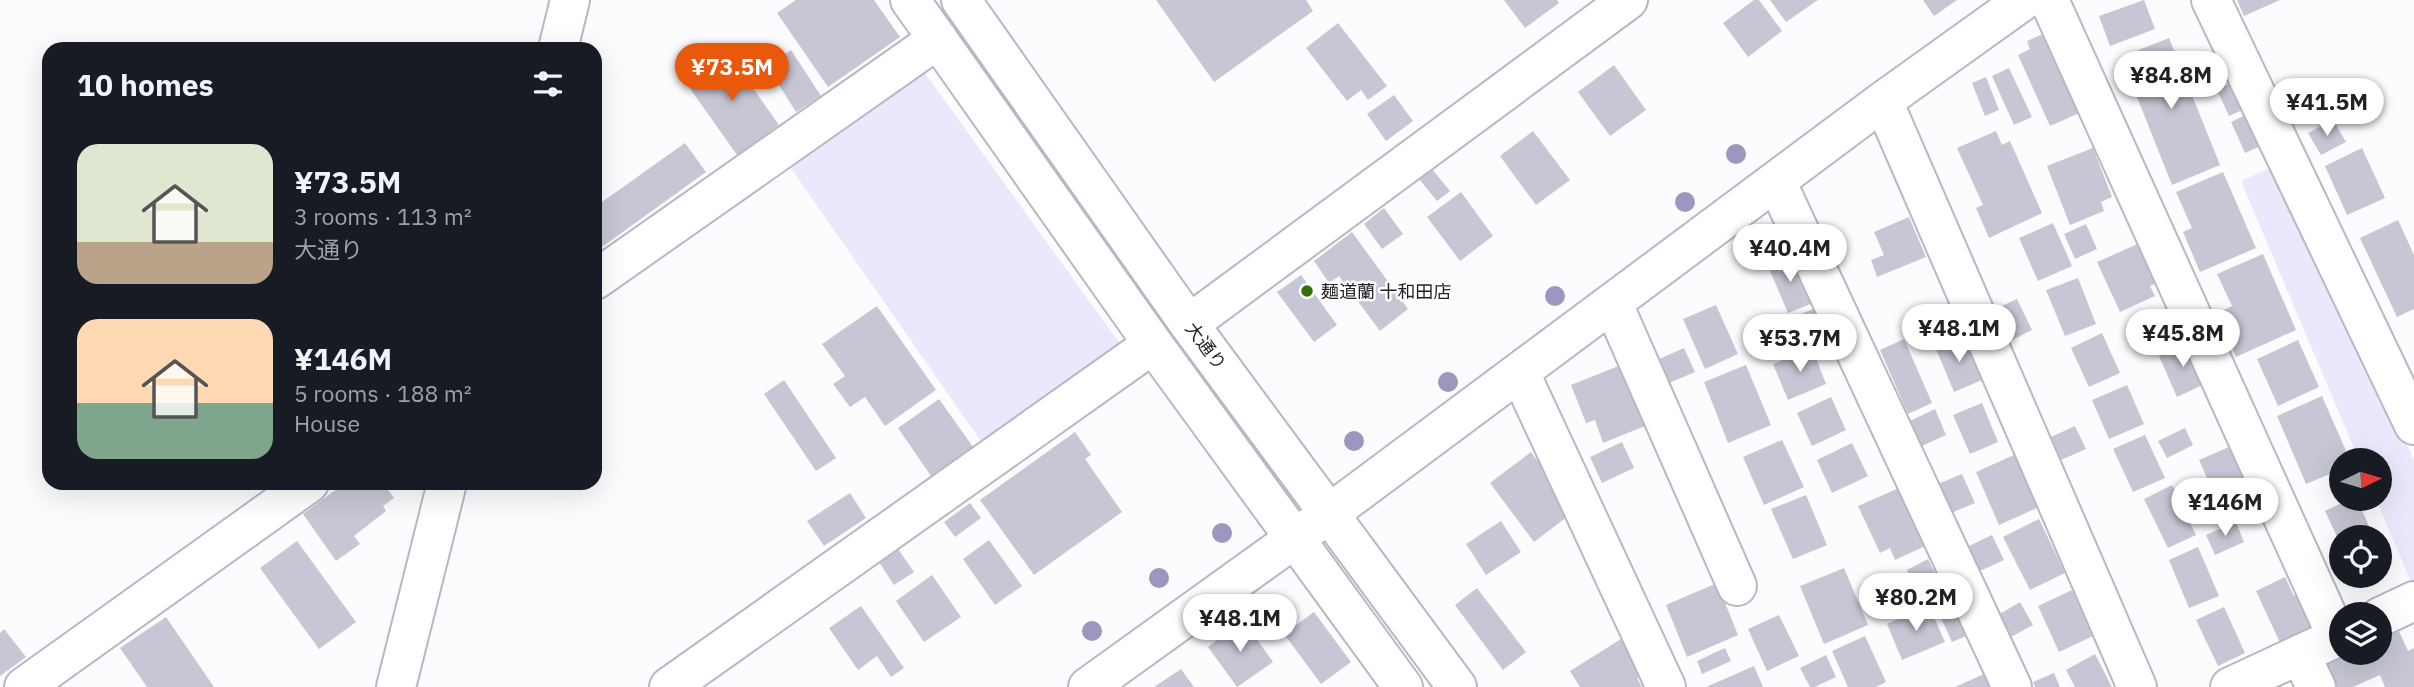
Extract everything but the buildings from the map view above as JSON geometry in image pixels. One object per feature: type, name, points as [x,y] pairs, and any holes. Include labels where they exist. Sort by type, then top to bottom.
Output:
[{"type":"street","points":[[560,42],[570,0]]},
{"type":"street","points":[[910,0],[1153,344],[1403,687]]},
{"type":"street","name":"大通り","points":[[961,0],[1189,324],[1457,687]]},
{"type":"street","points":[[1189,324],[1628,0]]},
{"type":"street","points":[[1088,687],[1330,513],[1883,101],[2024,0]]},
{"type":"street","points":[[2049,0],[2329,614]]},
{"type":"street","points":[[2211,0],[2414,425]]},
{"type":"street","points":[[602,275],[938,39]]},
{"type":"street","points":[[1883,101],[2137,687]]},
{"type":"street","points":[[1776,181],[2012,687]]},
{"type":"street","points":[[1613,304],[1737,586]]},
{"type":"street","points":[[669,687],[1153,344]]},
{"type":"street","points":[[1520,373],[1665,687]]},
{"type":"street","points":[[24,687],[299,490]]},
{"type":"street","points":[[396,687],[445,490]]},
{"type":"street","points":[[2392,611],[2414,601]]},
{"type":"street","points":[[2230,687],[2308,671],[2329,647]]},
{"type":"shaded area","points":[[922,69],[1120,344],[985,447],[788,164]]},
{"type":"shaded area","points":[[2277,165],[2414,460],[2414,580],[2411,582],[2392,537],[2392,525],[2387,525],[2381,511],[2392,511],[2392,448],[2354,448],[2241,181]]},
{"type":"place","name":"麺道蘭 十和田店","points":[[1307,291]]}]
